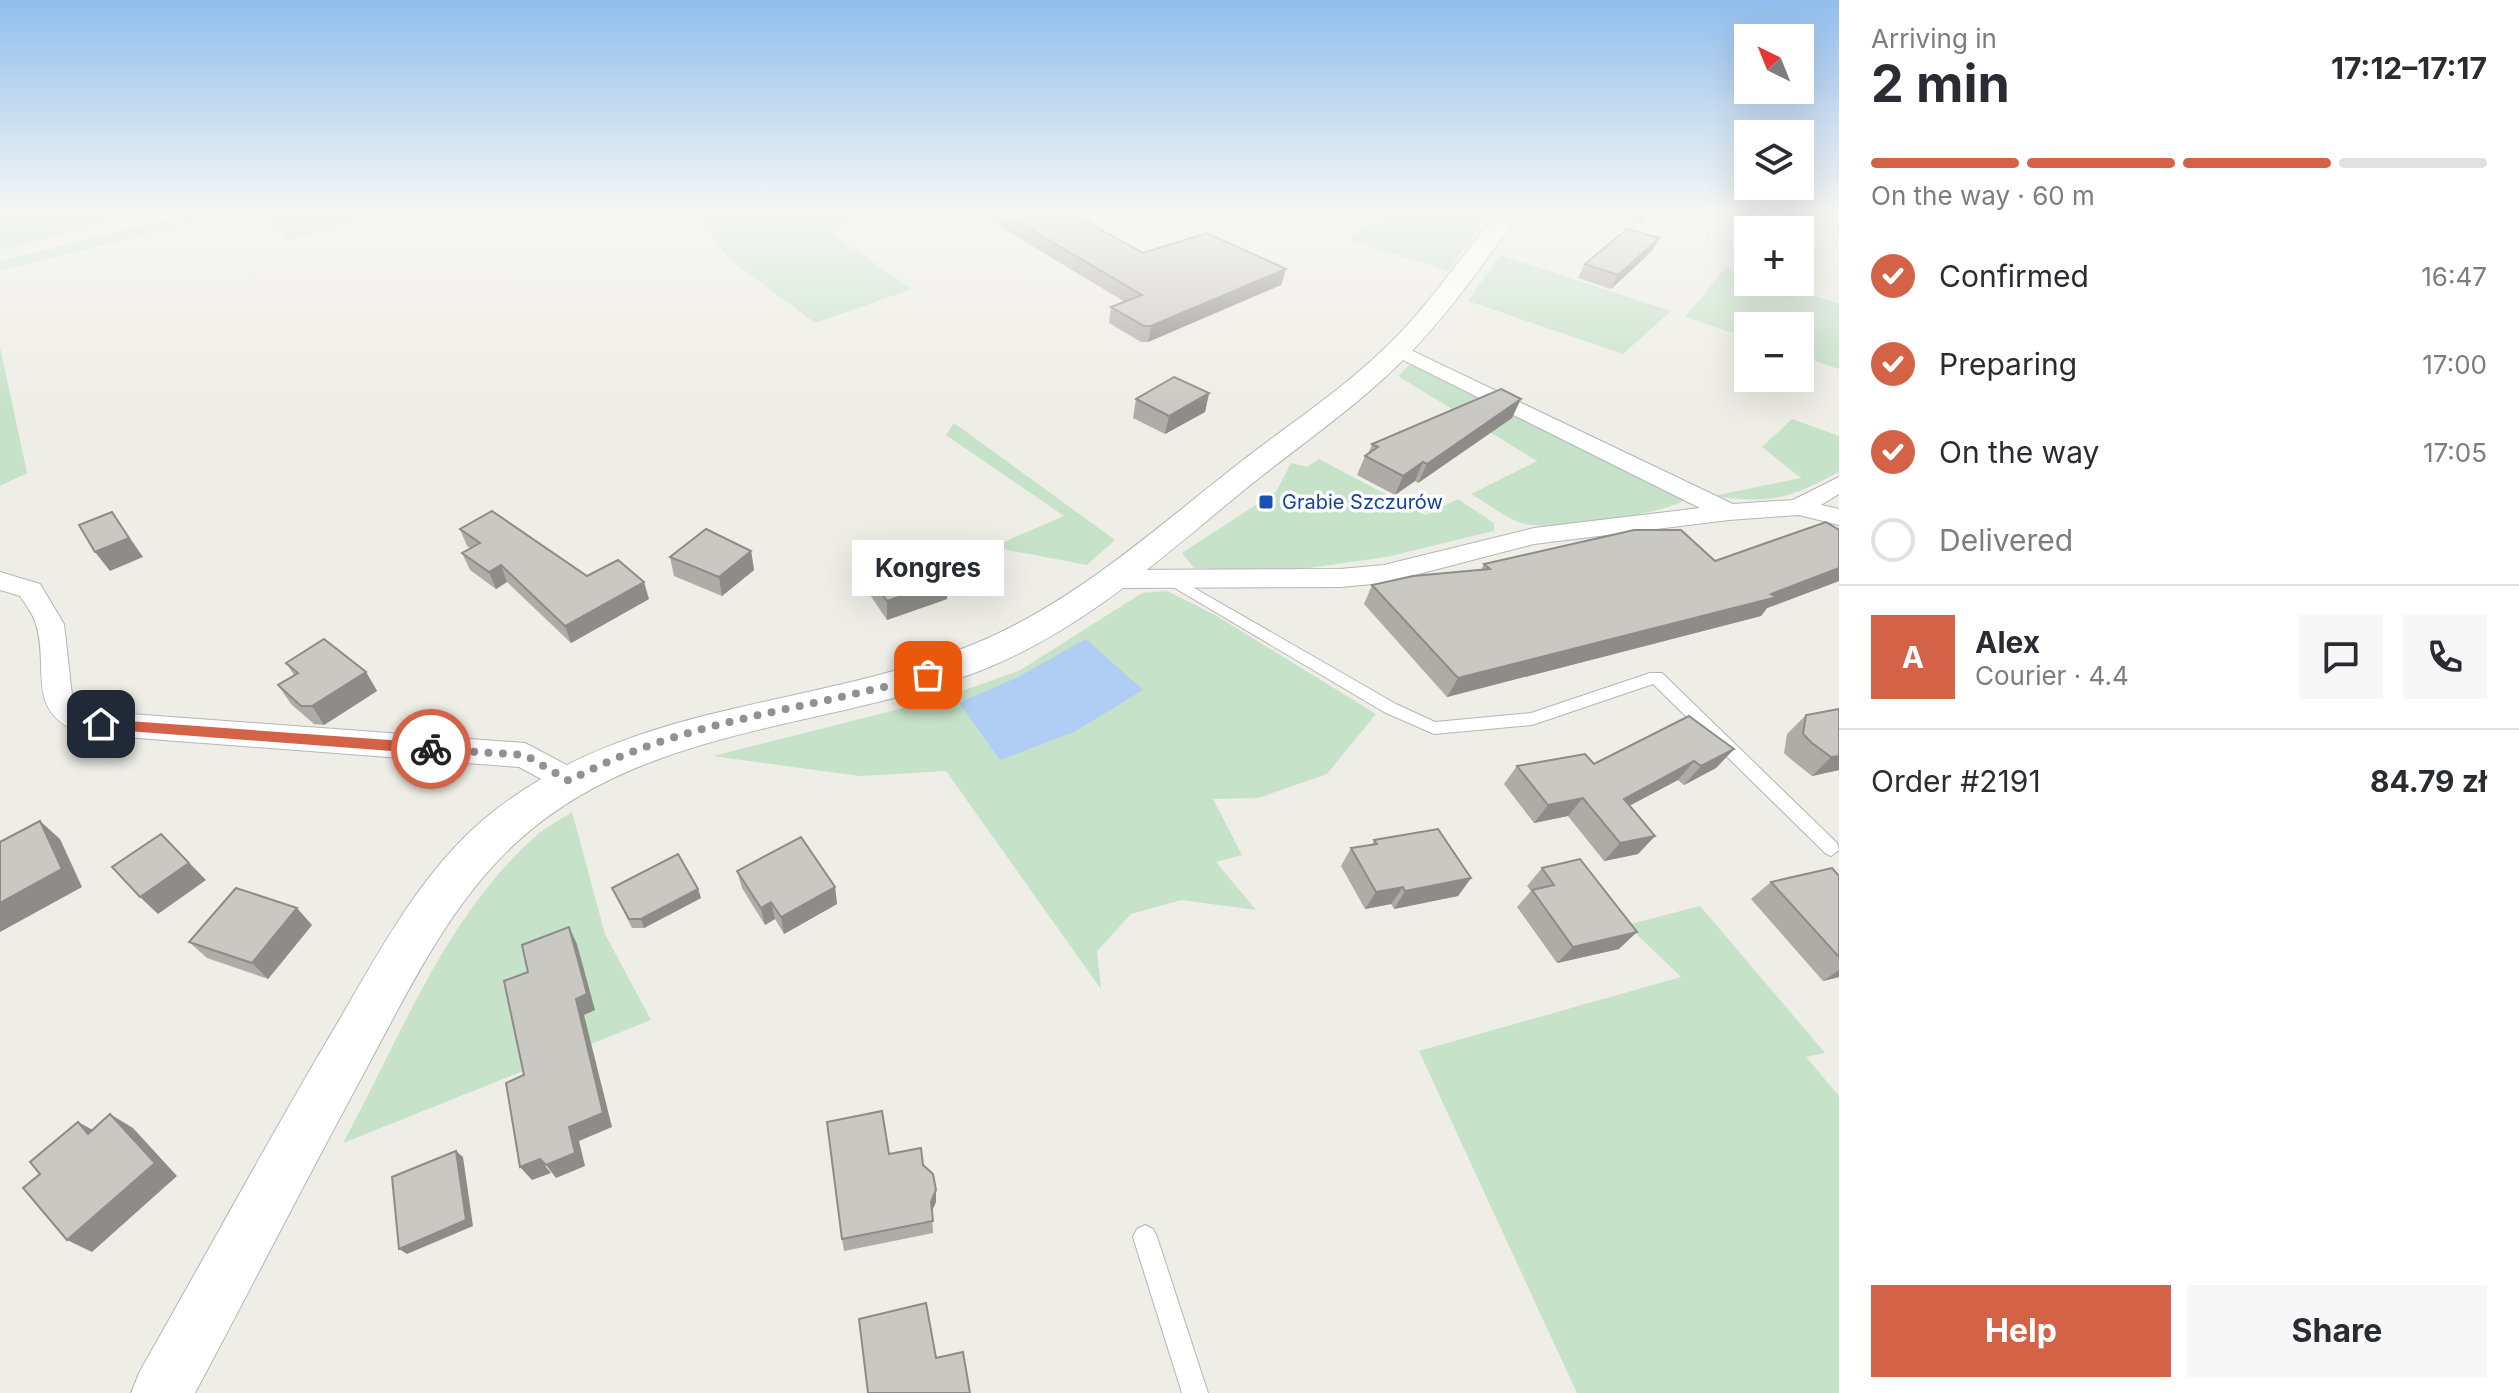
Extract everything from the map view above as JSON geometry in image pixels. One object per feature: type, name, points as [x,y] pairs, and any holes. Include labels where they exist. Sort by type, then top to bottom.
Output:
[{"type":"street","points":[[162,1393],[297,1141],[391,975],[434,907],[486,844],[527,809],[569,781],[627,751],[677,734],[875,690],[976,658],[1052,622],[1114,579],[1398,350],[1460,277]]},
{"type":"street","points":[[1398,350],[1729,512]]},
{"type":"street","points":[[1799,507],[1839,484]]},
{"type":"street","points":[[1114,579],[1340,578],[1384,574],[1534,536],[1729,512],[1799,507],[1839,517]]},
{"type":"street","points":[[0,581],[30,590],[51,626],[58,698],[66,714],[85,722],[525,755],[569,781]]},
{"type":"lane","points":[[1167,577],[1390,708],[1434,728],[1532,719],[1656,677],[1831,848]]},
{"type":"lane","points":[[1145,1237],[1195,1393]]},
{"type":"green space","points":[[753,277],[895,277],[912,289],[815,323]]},
{"type":"green space","points":[[1485,277],[1567,277],[1671,311],[1623,354],[1468,301]]},
{"type":"green space","points":[[1718,277],[1734,277],[1734,296],[1814,296],[1839,304],[1839,369],[1814,361],[1814,312],[1734,312],[1734,333],[1685,317]]},
{"type":"green space","points":[[0,347],[27,473],[0,486]]},
{"type":"green space","points":[[1411,363],[1676,493],[1683,501],[1629,516],[1580,523],[1539,526],[1511,518],[1471,494],[1537,461],[1398,376]]},
{"type":"green space","points":[[1792,419],[1839,436],[1839,472],[1779,497],[1750,499],[1713,496],[1801,478],[1762,447]]},
{"type":"green space","points":[[954,423],[1115,540],[1087,565],[992,547],[1064,516],[946,435]]},
{"type":"green space","points":[[1319,459],[1425,515],[1458,499],[1494,523],[1494,531],[1386,557],[1287,571],[1194,568],[1182,553],[1276,492],[1291,463],[1307,467]]},
{"type":"green space","points":[[1167,591],[1215,615],[1376,714],[1327,774],[1258,798],[1213,799],[1242,855],[1216,862],[1256,910],[1181,900],[1131,914],[1097,951],[1101,989],[946,771],[860,776],[713,756],[939,699],[1019,671],[1142,593]]},
{"type":"green space","points":[[572,812],[605,934],[651,1020],[343,1143],[427,980],[475,903],[536,836]]},
{"type":"green space","points":[[1700,906],[1825,1053],[1806,1057],[1839,1096],[1839,1393],[1577,1393],[1419,1051],[1681,977],[1627,925]]},
{"type":"water","points":[[1086,639],[1143,690],[1074,732],[1000,760],[959,703],[1018,677]]},
{"type":"building","points":[[1111,277],[1267,277],[1151,326],[1144,326],[1111,307],[1142,295]]},
{"type":"building","points":[[1174,377],[1209,393],[1169,416],[1136,399]]},
{"type":"building","points":[[1501,389],[1521,399],[1427,464],[1423,462],[1403,476],[1365,456],[1378,447],[1372,444]]},
{"type":"building","points":[[492,511],[587,576],[618,560],[644,582],[565,626],[501,565],[489,572],[462,553],[480,543],[460,529]]},
{"type":"building","points":[[112,512],[129,538],[95,552],[79,525]]},
{"type":"building","points":[[1826,522],[1839,530],[1839,568],[1771,594],[1777,597],[1458,678],[1372,585],[1413,576],[1490,569],[1484,564],[1634,530],[1681,530],[1715,561]]},
{"type":"building","points":[[706,529],[751,551],[719,577],[670,557]]},
{"type":"building","points":[[924,550],[948,580],[887,601],[865,570]]},
{"type":"building","points":[[324,639],[366,672],[312,706],[301,706],[278,685],[298,673],[286,663]]},
{"type":"building","points":[[1839,709],[1839,756],[1831,757],[1803,734],[1806,715]]},
{"type":"building","points":[[1689,716],[1734,749],[1701,766],[1694,761],[1624,799],[1655,836],[1620,843],[1583,798],[1548,805],[1517,766],[1585,754],[1594,764]]},
{"type":"building","points":[[40,821],[62,869],[0,903],[0,842]]},
{"type":"building","points":[[1438,829],[1471,878],[1405,891],[1403,887],[1376,892],[1351,848],[1377,844],[1374,840]]},
{"type":"building","points":[[161,834],[189,863],[140,897],[112,867]]},
{"type":"building","points":[[801,837],[835,887],[781,917],[771,902],[761,908],[737,871]]},
{"type":"building","points":[[678,854],[698,889],[641,919],[629,919],[612,888]]},
{"type":"building","points":[[1580,859],[1637,932],[1573,947],[1532,890],[1554,885],[1542,868]]},
{"type":"building","points":[[1832,868],[1839,876],[1839,957],[1771,882]]},
{"type":"building","points":[[236,888],[297,908],[252,963],[189,942]]},
{"type":"building","points":[[569,927],[587,994],[576,999],[603,1113],[569,1127],[575,1153],[546,1165],[540,1159],[520,1167],[506,1083],[524,1075],[504,981],[528,972],[522,945]]},
{"type":"building","points":[[882,1111],[889,1154],[921,1148],[923,1165],[933,1174],[936,1190],[931,1202],[933,1221],[842,1239],[827,1122]]},
{"type":"building","points":[[110,1114],[155,1163],[67,1240],[23,1188],[40,1174],[30,1162],[78,1122],[88,1134]]},
{"type":"building","points":[[456,1151],[466,1220],[399,1249],[392,1177]]},
{"type":"building","points":[[926,1303],[936,1358],[963,1352],[970,1393],[868,1393],[859,1319]]},
{"type":"way so far","points":[[431,749],[525,755],[569,781],[606,760],[677,734],[875,690],[928,675]]},
{"type":"place","name":"Grabie Szczurów","points":[[1266,502]]},
{"type":"place","name":"Kongres","points":[[928,675]]},
{"type":"route","points":[[101,724],[431,749]]}]
